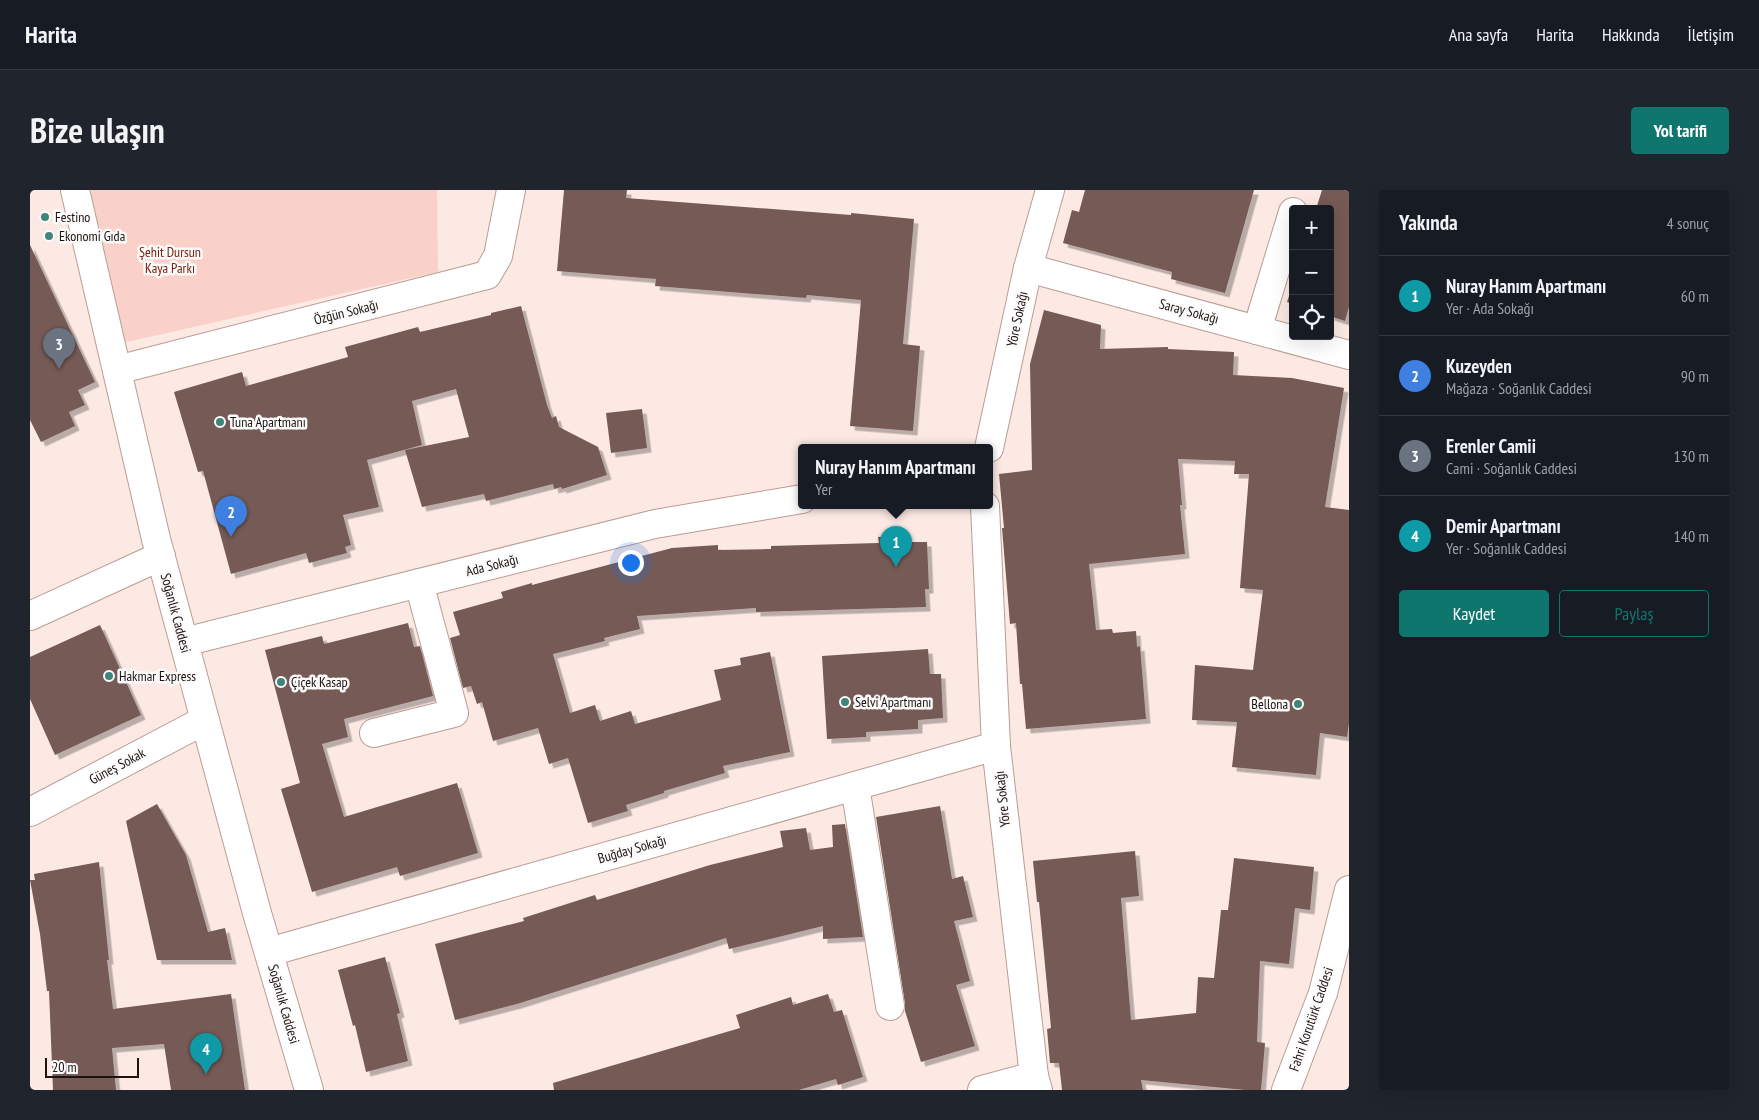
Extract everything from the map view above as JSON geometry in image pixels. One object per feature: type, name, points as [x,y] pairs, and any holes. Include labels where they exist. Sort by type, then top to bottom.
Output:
[{"type":"street","name":"Soğanlık Caddesi","points":[[75,190],[161,556],[269,952],[309,1090]]},
{"type":"street","name":"Özğün Sokağı","points":[[117,370],[487,275],[498,256],[511,190]]},
{"type":"street","name":"Yöre Sokağı","points":[[990,444],[1028,268],[1050,190]]},
{"type":"street","points":[[1294,205],[1299,190]]},
{"type":"street","points":[[1257,330],[1289,223]]},
{"type":"street","name":"Saray Sokağı","points":[[1028,268],[1349,355]]},
{"type":"street","name":"Ada Sokağı","points":[[184,642],[655,524],[798,500]]},
{"type":"street","name":"Yöre Sokağı","points":[[985,509],[996,746],[1036,1083]]},
{"type":"street","points":[[30,616],[161,556]]},
{"type":"street","points":[[374,733],[454,713],[419,583]]},
{"type":"street","name":"Güneş Sokak","points":[[30,812],[205,720]]},
{"type":"street","name":"Buğday Sokağı","points":[[269,952],[996,746]]},
{"type":"street","points":[[855,786],[890,1006]]},
{"type":"street","name":"Fahri Korutürk Caddesi","points":[[1286,1090],[1323,993],[1349,890]]},
{"type":"street","points":[[982,1090],[1036,1083]]},
{"type":"green space","name":"Şehit Dursun Kaya Parkı","points":[[87,190],[437,190],[438,272],[113,345]]},
{"type":"building","points":[[564,190],[627,190],[626,198],[914,219],[903,344],[920,346],[913,431],[850,426],[861,300],[807,295],[806,298],[655,286],[656,279],[557,271]]},
{"type":"building","points":[[1085,190],[1254,190],[1225,293],[1171,279],[1172,272],[1063,243],[1072,210],[1079,212]]},
{"type":"building","points":[[1322,190],[1349,190],[1349,307],[1345,321],[1334,317],[1334,205],[1317,205]]},
{"type":"building","points":[[30,245],[95,382],[78,390],[85,405],[69,412],[75,426],[41,442],[30,420]]},
{"type":"building","points":[[521,306],[552,418],[556,416],[559,427],[598,447],[607,475],[562,489],[561,487],[554,489],[553,484],[486,501],[484,494],[422,507],[405,450],[469,437],[456,389],[412,401],[422,445],[367,460],[379,507],[343,515],[351,545],[345,547],[347,553],[309,563],[306,553],[231,574],[203,471],[198,472],[174,392],[242,372],[246,386],[348,357],[345,347],[418,327],[420,332]]},
{"type":"building","points":[[1044,310],[1101,325],[1100,349],[1168,347],[1168,349],[1234,352],[1233,375],[1292,378],[1344,388],[1325,507],[1349,510],[1349,723],[1347,737],[1320,733],[1316,775],[1232,767],[1237,722],[1192,720],[1195,665],[1253,670],[1263,590],[1240,588],[1249,474],[1234,474],[1235,461],[1178,459],[1185,554],[1089,564],[1096,630],[1112,629],[1113,633],[1136,631],[1137,647],[1140,646],[1146,719],[1026,729],[1022,684],[1020,684],[1016,623],[1010,624],[999,474],[1032,470],[1030,364]]},
{"type":"building","points":[[642,409],[647,448],[611,453],[606,413]]},
{"type":"building","points":[[904,536],[904,542],[927,542],[929,589],[925,589],[926,607],[756,612],[756,608],[637,616],[640,629],[604,638],[605,641],[553,654],[570,713],[595,705],[600,721],[631,711],[635,724],[721,700],[714,670],[741,665],[740,658],[770,652],[790,752],[723,766],[725,773],[664,791],[664,793],[626,805],[628,811],[588,823],[568,758],[549,764],[538,728],[493,741],[482,702],[477,704],[471,686],[463,688],[450,638],[460,635],[453,612],[503,598],[501,592],[672,548],[718,545],[718,550],[771,549],[771,546],[879,543],[878,537]]},
{"type":"building","points":[[408,623],[414,647],[420,646],[433,696],[344,719],[348,737],[322,744],[344,817],[457,783],[478,853],[400,876],[397,867],[312,892],[281,789],[300,783],[265,650],[322,636],[324,644]]},
{"type":"building","points":[[100,625],[141,715],[55,755],[30,699],[30,657]]},
{"type":"building","points":[[928,649],[930,674],[941,674],[943,718],[918,720],[918,729],[866,732],[866,737],[827,739],[822,656]]},
{"type":"building","points":[[157,804],[186,855],[208,932],[225,928],[232,960],[157,960],[126,821]]},
{"type":"building","points":[[940,806],[952,879],[963,876],[973,917],[954,921],[970,981],[956,985],[975,1046],[921,1062],[905,1011],[876,817]]},
{"type":"building","points":[[845,824],[863,937],[823,939],[823,926],[729,949],[726,938],[517,1004],[455,1020],[435,944],[524,921],[523,918],[595,895],[597,900],[710,865],[783,847],[780,831],[806,828],[810,850],[833,847],[832,825]]},
{"type":"building","points":[[1135,851],[1139,896],[1121,898],[1131,1020],[1196,1013],[1198,977],[1214,978],[1221,910],[1228,910],[1234,858],[1314,867],[1310,910],[1295,908],[1289,964],[1260,961],[1257,1042],[1265,1043],[1261,1090],[1141,1080],[1143,1090],[1062,1090],[1059,1063],[1050,1063],[1047,1029],[1051,1028],[1039,902],[1037,902],[1033,861]]},
{"type":"building","points":[[99,862],[113,1009],[231,994],[245,1090],[171,1090],[164,1044],[112,1048],[116,1090],[53,1090],[49,991],[47,991],[40,934],[30,880],[35,880],[34,874]]},
{"type":"building","points":[[385,957],[400,1013],[397,1014],[408,1061],[366,1072],[355,1025],[353,1026],[338,970]]},
{"type":"building","points":[[828,994],[834,1012],[842,1010],[863,1077],[838,1085],[836,1079],[799,1090],[554,1090],[553,1083],[740,1028],[736,1015],[791,997],[793,1005]]},
{"type":"place","name":"Festino","points":[[45,217]]},
{"type":"place","name":"Ekonomi Gıda","points":[[49,236]]},
{"type":"place","name":"Erenler Camii","points":[[59,369]]},
{"type":"place","name":"Tuna Apartmanı","points":[[220,422]]},
{"type":"place","name":"Kuzeyden","points":[[231,537]]},
{"type":"place","name":"Nuray Hanım Apartmanı","points":[[896,567]]},
{"type":"place","name":"Hakmar Express","points":[[109,676]]},
{"type":"place","name":"Çiçek Kasap","points":[[281,682]]},
{"type":"place","name":"Selvi Apartmanı","points":[[845,702]]},
{"type":"place","name":"Bellona","points":[[1298,704]]},
{"type":"place","name":"Demir Apartmanı","points":[[206,1074]]}]
